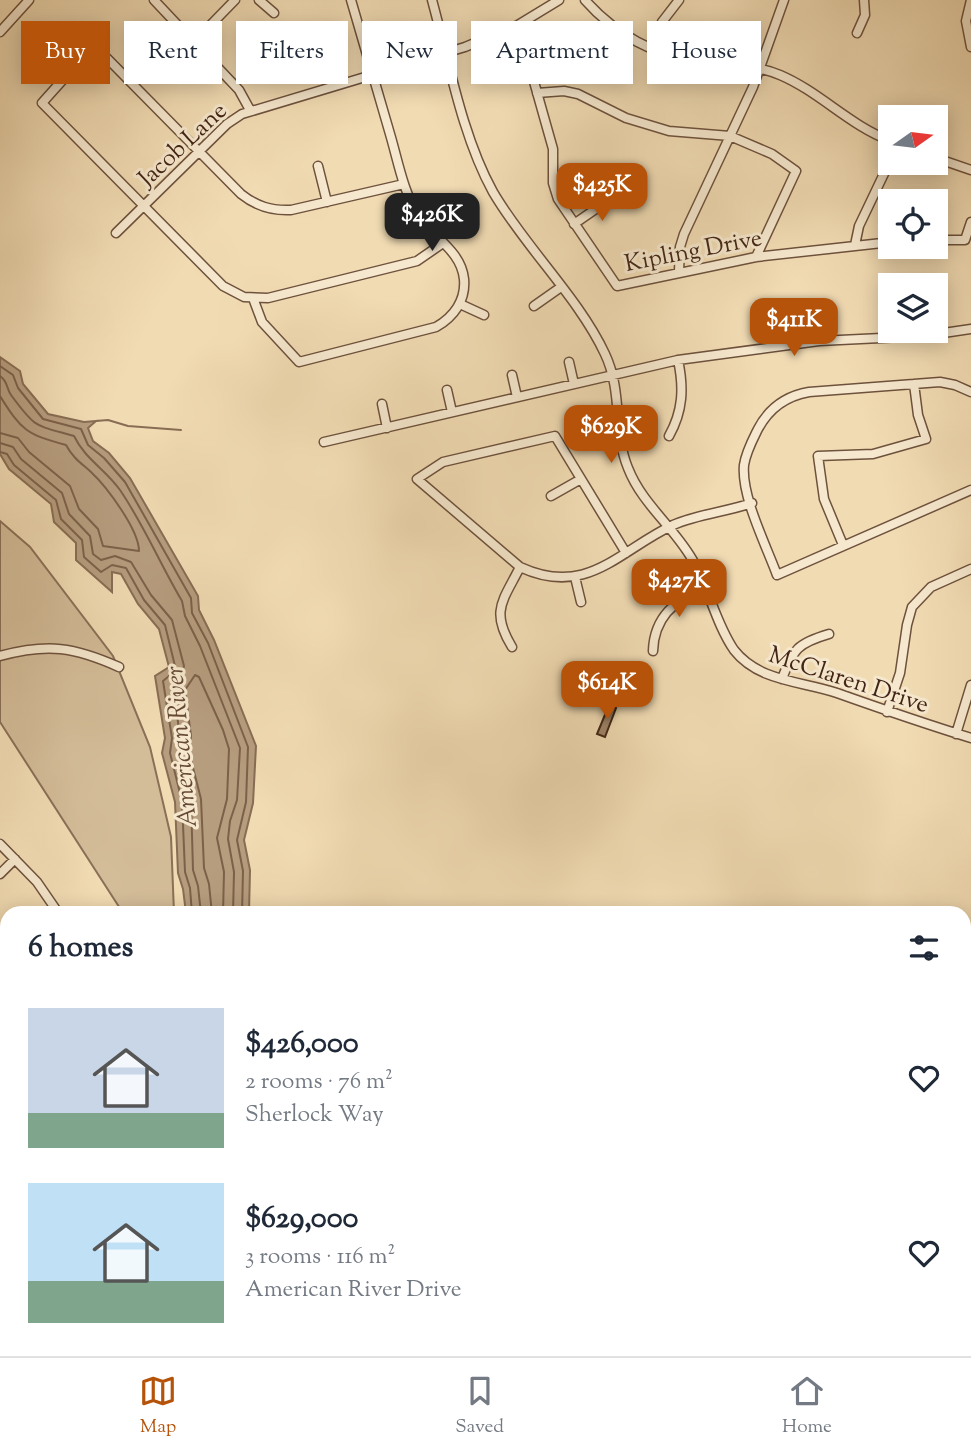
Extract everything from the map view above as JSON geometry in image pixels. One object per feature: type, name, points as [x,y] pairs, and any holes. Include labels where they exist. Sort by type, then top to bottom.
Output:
[{"type":"street","points":[[0,32],[29,0]]},
{"type":"street","points":[[154,0],[174,21]]},
{"type":"street","points":[[214,21],[235,0]]},
{"type":"street","points":[[259,0],[274,13]]},
{"type":"street","points":[[351,0],[362,37]]},
{"type":"street","name":"McClaren Drive","points":[[432,0],[438,21]]},
{"type":"street","name":"Jacob Lane","points":[[525,21],[559,0]]},
{"type":"street","points":[[585,0],[619,30],[647,46]]},
{"type":"street","points":[[663,21],[679,0]]},
{"type":"street","points":[[784,0],[761,68],[797,84],[858,126],[878,135]]},
{"type":"street","points":[[857,33],[865,15],[864,0]]},
{"type":"street","points":[[971,0],[966,21],[971,47]]},
{"type":"street","points":[[404,184],[291,210],[264,207],[241,194],[94,45],[42,103],[223,286],[235,293],[253,298],[268,298],[417,261],[443,243]]},
{"type":"street","points":[[222,72],[239,90],[250,110]]},
{"type":"street","name":"Jacob Lane","points":[[116,233],[227,124],[250,110],[362,77]]},
{"type":"street","points":[[253,298],[262,322],[299,362],[428,330],[444,323],[460,304],[464,288],[463,271],[455,255],[420,218],[404,184],[376,84]]},
{"type":"street","name":"McClaren Drive","points":[[455,84],[484,175],[503,207],[594,335],[613,375],[627,467],[642,497],[691,557],[726,637],[737,654],[758,671],[837,693],[971,738]]},
{"type":"street","name":"Kipling Drive","points":[[534,84],[553,149],[555,191],[617,286],[756,257],[878,243]]},
{"type":"street","points":[[679,271],[680,247],[684,234],[754,84]]},
{"type":"street","points":[[537,93],[564,91],[578,94],[626,118],[669,131],[730,136],[772,154],[796,171],[756,257]]},
{"type":"street","points":[[948,162],[971,170]]},
{"type":"street","points":[[318,166],[327,202]]},
{"type":"street","points":[[855,245],[859,226],[883,175]]},
{"type":"street","points":[[575,224],[614,197]]},
{"type":"street","points":[[948,240],[965,240],[971,222]]},
{"type":"street","points":[[534,306],[561,288]]},
{"type":"street","points":[[460,304],[484,315]]},
{"type":"street","points":[[324,442],[678,360],[806,342],[971,330]]},
{"type":"street","points":[[669,436],[682,400],[678,360]]},
{"type":"street","points":[[569,362],[574,384]]},
{"type":"street","points":[[512,375],[517,397]]},
{"type":"street","points":[[971,392],[948,383],[809,391],[791,396],[776,406],[761,423],[746,456],[745,484],[777,575],[971,490]]},
{"type":"street","points":[[843,545],[824,499],[818,456],[873,454],[926,439],[918,415],[914,384]]},
{"type":"street","points":[[447,390],[452,412]]},
{"type":"street","points":[[382,404],[387,428]]},
{"type":"street","points":[[626,553],[555,436],[443,462],[417,479],[520,567],[537,575],[575,578],[597,571],[669,527],[689,518],[752,503]]},
{"type":"street","points":[[551,496],[581,479]]},
{"type":"street","points":[[512,647],[500,625],[499,612],[520,567]]},
{"type":"street","points":[[887,712],[900,673],[912,607],[931,587],[971,569]]},
{"type":"street","points":[[575,578],[581,602]]},
{"type":"street","points":[[653,651],[655,634],[668,610],[684,596],[706,589]]},
{"type":"street","points":[[782,679],[799,646],[829,634]]},
{"type":"street","points":[[0,656],[32,647],[75,650],[119,667]]},
{"type":"street","points":[[956,734],[971,685]]},
{"type":"street","points":[[0,844],[37,882],[54,906]]},
{"type":"street","points":[[0,874],[15,859]]},
{"type":"shaded area","points":[[0,521],[30,547],[113,656],[150,747],[171,837],[174,906],[118,906],[0,722]]},
{"type":"water","name":"American River","points":[[0,357],[20,371],[23,384],[48,414],[84,422],[96,421],[88,428],[93,441],[109,453],[130,478],[198,596],[199,610],[214,640],[256,746],[253,803],[244,840],[250,870],[249,906],[185,906],[178,873],[175,802],[162,753],[165,738],[155,676],[169,667],[159,629],[138,604],[121,574],[112,572],[112,592],[76,560],[76,543],[54,522],[51,504],[9,469],[0,454]]},
{"type":"building","points":[[609,705],[616,708],[605,737],[597,734]]},
{"type":"waterway","points":[[96,421],[108,420],[128,426],[181,430]]}]
